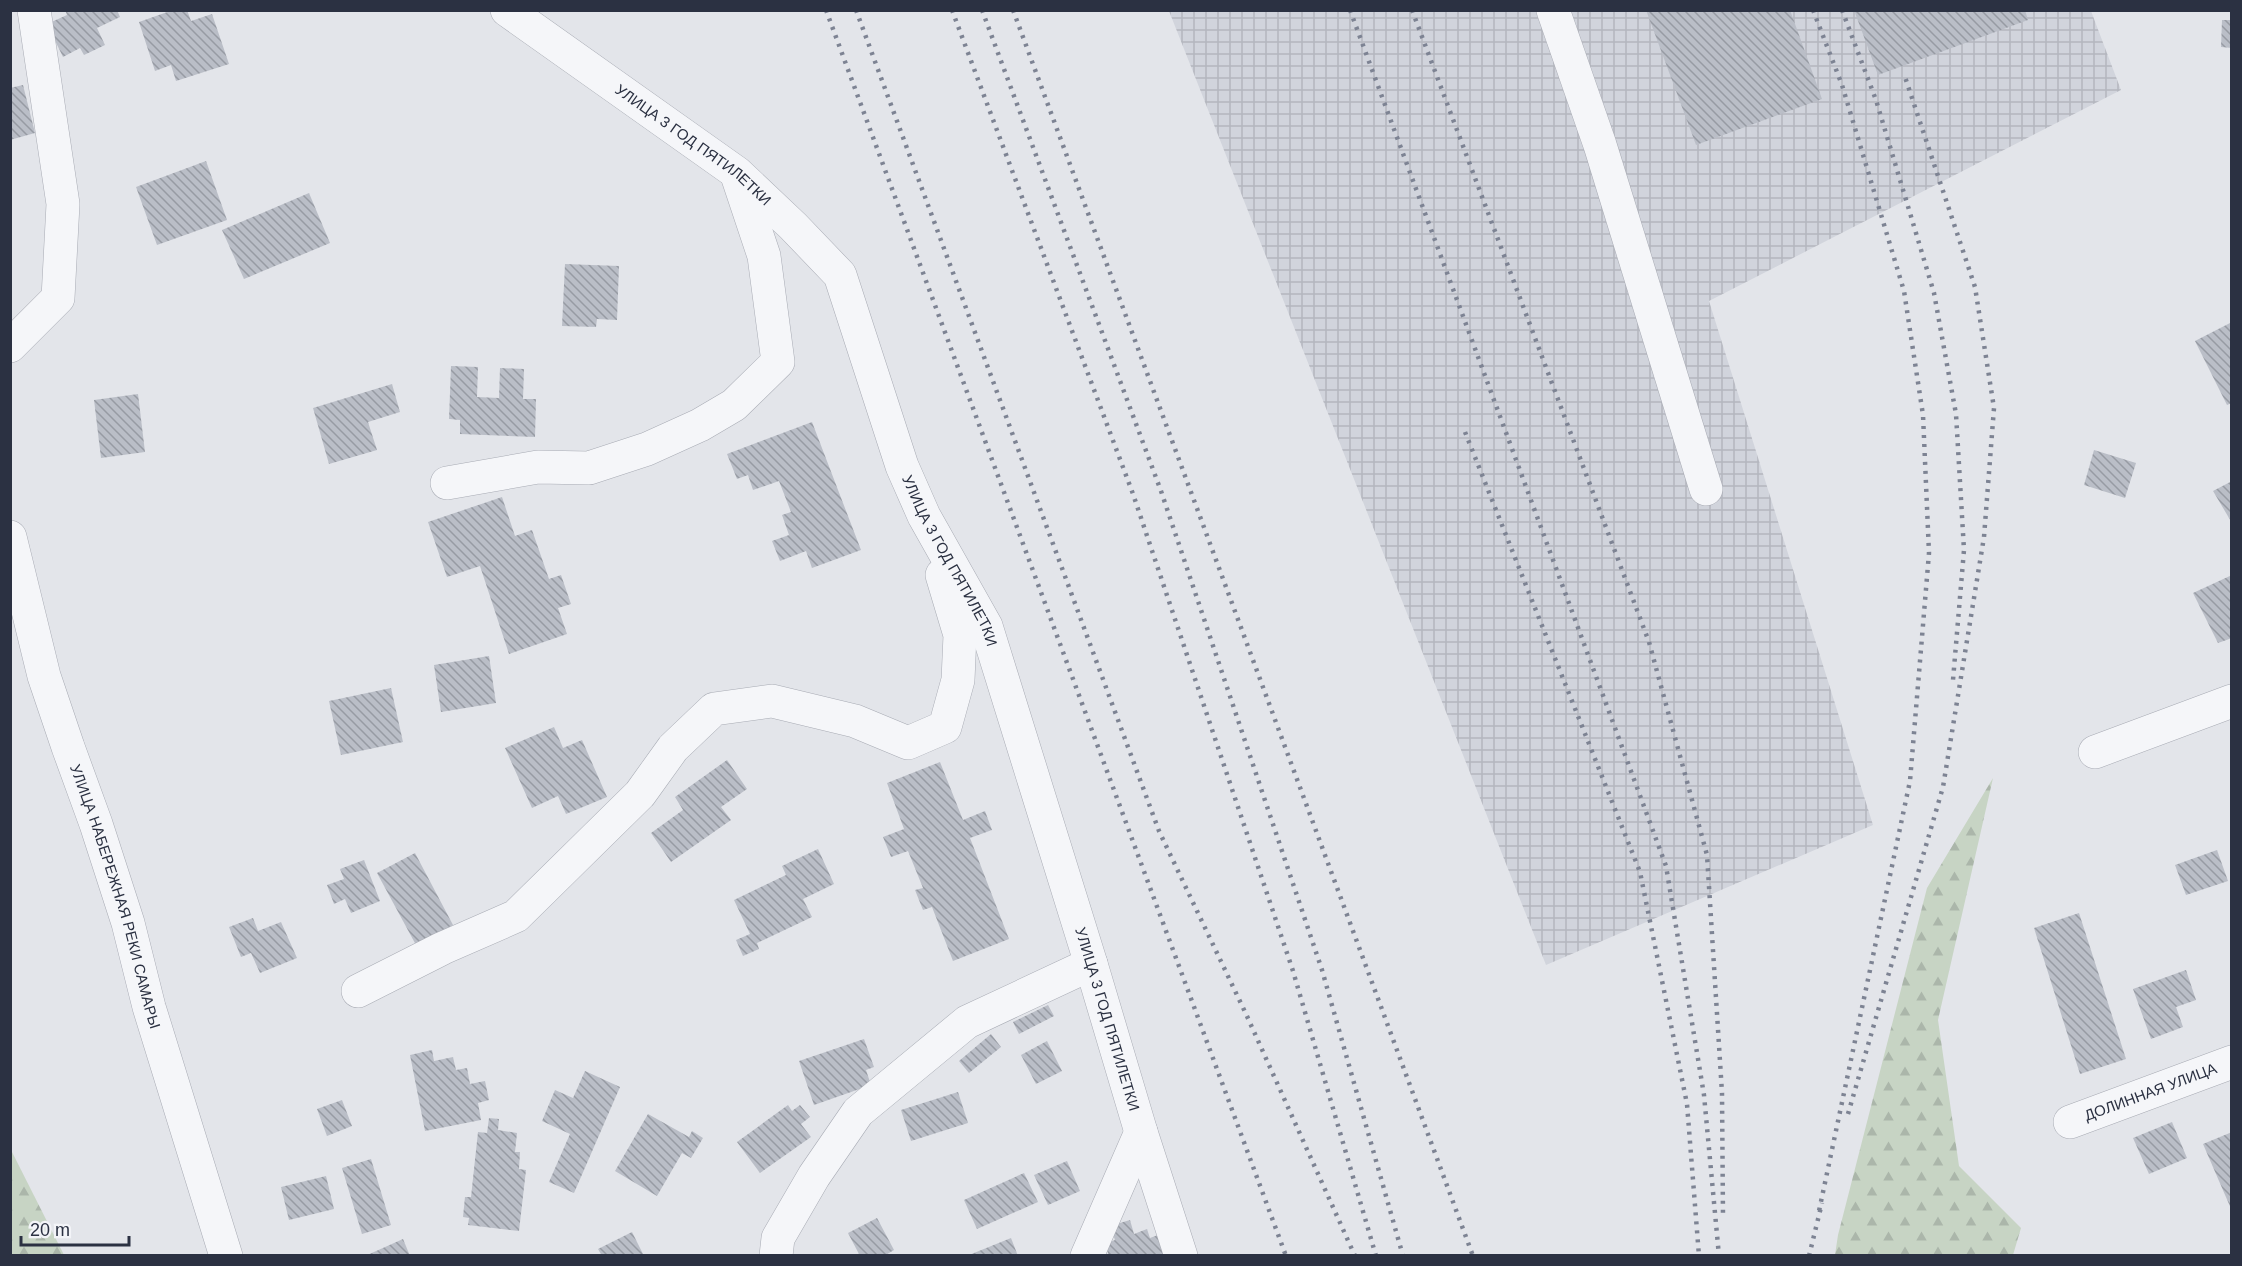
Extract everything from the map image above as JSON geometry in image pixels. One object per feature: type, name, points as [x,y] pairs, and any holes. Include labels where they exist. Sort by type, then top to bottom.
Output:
[{"type":"street","points":[[10,346],[58,298],[63,204],[34,10]]},
{"type":"street","name":"УЛИЦА 3 ГОД ПЯТИЛЕТКИ","points":[[507,10],[736,173],[793,225],[840,275],[902,466],[924,516],[986,626],[1181,1256]]},
{"type":"street","points":[[1553,10],[1600,146],[1706,489]]},
{"type":"street","points":[[447,483],[538,467],[589,468],[647,449],[700,425],[734,405],[778,362],[764,256],[736,173]]},
{"type":"street","points":[[358,991],[443,948],[516,916],[640,794],[673,748],[714,709],[772,701],[855,721],[908,743],[945,726],[958,680],[960,635],[924,516]]},
{"type":"street","name":"УЛИЦА НАБЕРЕЖНАЯ РЕКИ САМАРЫ","points":[[10,537],[44,676],[128,923],[149,1007],[226,1256]]},
{"type":"street","points":[[2095,752],[2232,701]]},
{"type":"street","points":[[776,1256],[778,1238],[814,1176],[858,1112],[967,1022],[1091,964]]},
{"type":"street","name":"ДОЛИННАЯ УЛИЦА","points":[[2070,1122],[2232,1062]]},
{"type":"street","points":[[1088,1256],[1141,1132]]},
{"type":"shaded area","points":[[1169,11],[2091,11],[2121,90],[1709,301],[1873,825],[1546,965]]},
{"type":"green space","points":[[1993,778],[1938,1020],[1959,1166],[2021,1228],[2013,1255],[1835,1255],[1838,1235],[1927,888]]},
{"type":"green space","points":[[11,1150],[64,1255],[11,1255]]},
{"type":"building","points":[[65,10],[117,10],[120,17],[97,28],[105,45],[84,55],[80,48],[63,57],[47,24],[67,15]]},
{"type":"building","points":[[173,10],[187,10],[191,21],[212,14],[229,64],[176,81],[171,65],[155,71],[139,22]]},
{"type":"building","points":[[1646,10],[1790,10],[1822,99],[1696,145]]},
{"type":"building","points":[[1854,10],[2025,10],[2028,20],[1878,75]]},
{"type":"building","points":[[2222,20],[2232,20],[2232,48],[2221,47]]},
{"type":"building","points":[[23,85],[35,133],[10,140],[10,88]]},
{"type":"building","points":[[206,161],[227,220],[157,245],[136,187]]},
{"type":"building","points":[[309,193],[330,243],[244,279],[222,230]]},
{"type":"building","points":[[565,264],[619,266],[617,320],[597,319],[596,327],[562,326]]},
{"type":"building","points":[[2230,323],[2232,403],[2227,405],[2195,341]]},
{"type":"building","points":[[451,366],[478,367],[477,397],[499,398],[500,368],[524,369],[523,399],[536,399],[535,437],[460,434],[460,420],[449,419]]},
{"type":"building","points":[[392,384],[400,412],[368,422],[377,450],[329,464],[313,408]]},
{"type":"building","points":[[138,394],[145,452],[101,458],[94,400]]},
{"type":"building","points":[[812,422],[861,550],[812,568],[806,551],[780,561],[772,541],[789,535],[782,515],[791,512],[779,481],[753,490],[748,475],[737,479],[727,454]]},
{"type":"building","points":[[2094,450],[2136,463],[2125,498],[2084,485]]},
{"type":"building","points":[[2232,481],[2232,523],[2213,491]]},
{"type":"building","points":[[502,497],[515,536],[532,530],[549,579],[561,575],[571,604],[558,608],[567,634],[509,654],[480,566],[447,577],[428,522]]},
{"type":"building","points":[[2232,575],[2232,638],[2218,643],[2193,593]]},
{"type":"building","points":[[489,656],[496,703],[441,712],[434,665]]},
{"type":"building","points":[[391,688],[403,742],[341,755],[329,701]]},
{"type":"building","points":[[554,727],[563,748],[582,740],[607,797],[566,814],[558,796],[532,808],[505,748]]},
{"type":"building","points":[[727,760],[747,789],[721,807],[731,820],[671,862],[651,833],[683,810],[675,797]]},
{"type":"building","points":[[940,762],[963,820],[985,811],[992,830],[970,838],[1009,939],[953,961],[932,907],[923,910],[915,890],[923,888],[908,851],[891,857],[883,837],[904,829],[887,783]]},
{"type":"building","points":[[818,849],[834,884],[803,899],[812,917],[757,943],[759,949],[743,956],[736,940],[750,934],[734,900],[786,875],[782,866]]},
{"type":"building","points":[[2217,850],[2228,881],[2186,895],[2175,865]]},
{"type":"building","points":[[415,853],[453,925],[416,945],[377,873]]},
{"type":"building","points":[[364,860],[380,901],[351,913],[345,899],[334,904],[327,885],[344,879],[340,869]]},
{"type":"building","points":[[2079,913],[2126,1059],[2080,1074],[2034,928]]},
{"type":"building","points":[[253,918],[258,931],[281,922],[297,958],[260,973],[251,953],[241,957],[229,927]]},
{"type":"building","points":[[2186,970],[2196,1000],[2176,1007],[2183,1027],[2151,1039],[2133,989]]},
{"type":"building","points":[[1048,1005],[1054,1016],[1019,1034],[1013,1022]]},
{"type":"building","points":[[991,1034],[1001,1047],[969,1073],[959,1061]]},
{"type":"building","points":[[864,1039],[874,1067],[866,1070],[871,1085],[814,1105],[799,1061]]},
{"type":"building","points":[[1047,1041],[1062,1071],[1036,1084],[1021,1055]]},
{"type":"building","points":[[432,1050],[434,1061],[453,1057],[456,1070],[467,1068],[470,1084],[485,1081],[489,1100],[478,1103],[481,1120],[425,1131],[410,1055]]},
{"type":"building","points":[[585,1071],[620,1087],[574,1193],[549,1182],[570,1134],[542,1121],[555,1090],[573,1098]]},
{"type":"building","points":[[958,1092],[968,1123],[911,1141],[901,1110]]},
{"type":"building","points":[[342,1100],[352,1126],[327,1136],[317,1109]]},
{"type":"building","points":[[788,1105],[792,1111],[800,1105],[810,1117],[801,1124],[811,1137],[760,1173],[737,1142]]},
{"type":"building","points":[[648,1114],[689,1137],[692,1131],[703,1138],[691,1158],[682,1153],[657,1196],[615,1171]]},
{"type":"building","points":[[489,1118],[499,1119],[498,1130],[517,1133],[515,1152],[520,1152],[519,1169],[526,1170],[519,1231],[468,1225],[469,1218],[463,1217],[465,1197],[471,1197],[478,1132],[487,1133]]},
{"type":"building","points":[[2172,1122],[2187,1158],[2149,1174],[2133,1138]]},
{"type":"building","points":[[2232,1132],[2232,1211],[2203,1144]]},
{"type":"building","points":[[371,1159],[391,1225],[362,1234],[342,1168]]},
{"type":"building","points":[[1067,1161],[1080,1191],[1048,1205],[1034,1175]]},
{"type":"building","points":[[1024,1173],[1038,1202],[977,1229],[964,1200]]},
{"type":"building","points":[[326,1176],[334,1209],[289,1220],[281,1187]]},
{"type":"building","points":[[877,1218],[894,1250],[884,1256],[860,1256],[848,1233]]},
{"type":"building","points":[[1130,1220],[1134,1234],[1147,1229],[1150,1238],[1158,1235],[1164,1256],[1109,1256],[1105,1244],[1115,1240],[1110,1226]]},
{"type":"building","points":[[632,1232],[644,1256],[602,1256],[598,1249]]},
{"type":"building","points":[[1011,1238],[1018,1256],[969,1256],[969,1255]]},
{"type":"building","points":[[403,1239],[410,1256],[365,1256]]},
{"type":"railway","points":[[826,10],[1286,1256]]},
{"type":"railway","points":[[856,10],[1159,831],[1246,1014],[1355,1256]]},
{"type":"railway","points":[[952,10],[1133,494],[1293,971],[1376,1256]]},
{"type":"railway","points":[[982,10],[1161,491],[1322,970],[1403,1256]]},
{"type":"railway","points":[[1013,10],[1473,1256]]},
{"type":"railway","points":[[1350,10],[1666,866],[1704,1095],[1719,1256]]},
{"type":"railway","points":[[1412,10],[1649,642],[1707,855],[1722,1093],[1723,1217]]},
{"type":"railway","points":[[1813,10],[1842,85],[1904,291],[1923,415],[1929,553],[1910,781],[1819,1211]]},
{"type":"railway","points":[[1842,10],[1876,100],[1934,293],[1956,414],[1964,550],[1953,680]]},
{"type":"railway","points":[[1848,1114],[1943,787],[1984,537],[1994,408],[1975,287],[1905,77]]},
{"type":"railway","points":[[1465,432],[1640,872],[1687,1104],[1699,1256]]},
{"type":"railway","points":[[1809,1256],[1822,1203]]}]
